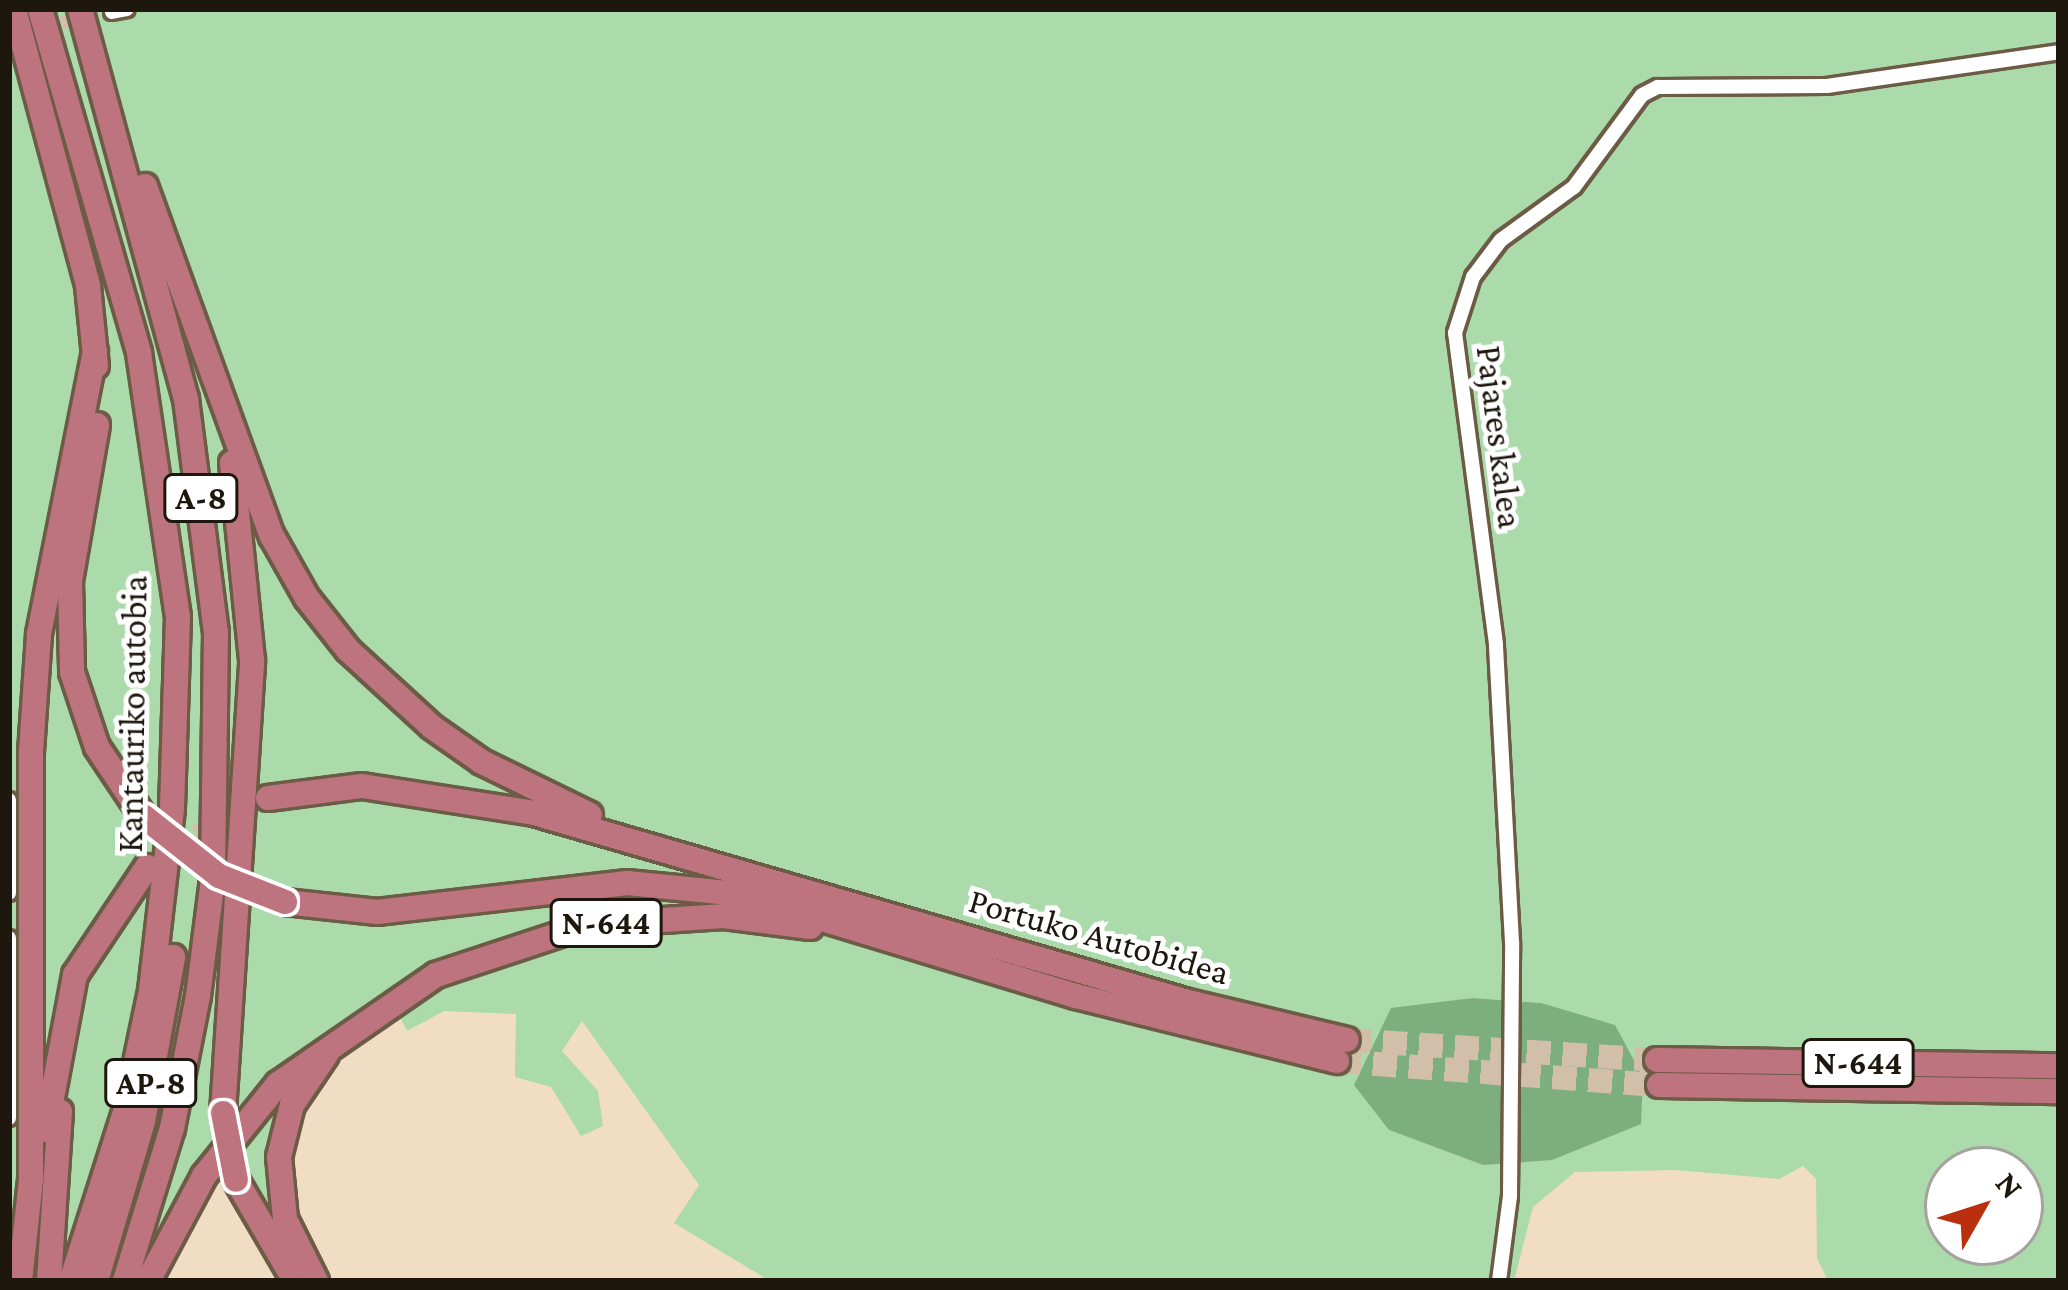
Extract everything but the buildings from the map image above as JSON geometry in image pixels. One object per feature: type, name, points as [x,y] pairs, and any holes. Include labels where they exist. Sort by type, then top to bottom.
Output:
[{"type":"highway","points":[[14,9],[88,286],[95,351],[98,415],[70,581],[70,648],[97,747],[143,816],[218,876],[285,902],[377,912],[588,885],[680,885],[779,903],[886,941]]},
{"type":"highway","name":"Kantauriko autobia","points":[[40,9],[139,353],[178,617],[172,809],[151,992],[127,1106],[71,1281]]},
{"type":"highway","name":"Kantauriko autobia","points":[[80,9],[186,399],[216,656],[213,879],[198,996],[172,1128],[125,1281]]},
{"type":"highway","points":[[105,92],[221,398],[249,576],[252,660],[223,1113],[236,1180],[295,1281]]},
{"type":"highway","points":[[20,1281],[31,1179],[31,752],[39,634],[95,351]]},
{"type":"highway","name":"N-644","points":[[221,398],[287,567],[389,692],[530,789],[699,856]]},
{"type":"highway","name":"AP-8","points":[[96,1281],[143,1121],[178,920],[188,722],[178,617]]},
{"type":"highway","name":"N-644","points":[[268,798],[339,786],[431,793],[699,856]]},
{"type":"highway","name":"Portuko Autobidea","points":[[699,856],[1342,1050],[1076,996],[886,941]]},
{"type":"highway","points":[[29,1281],[60,1036],[94,938],[147,867]]},
{"type":"highway","name":"N-644","points":[[148,1281],[229,1141],[304,1060],[436,975],[587,925],[724,916],[886,941]]},
{"type":"highway","name":"N-644","points":[[316,1281],[285,1219],[279,1157],[292,1106],[348,1030]]},
{"type":"highway","points":[[49,1281],[60,1036]]},
{"type":"highway","name":"N-644","points":[[2059,1066],[1658,1072],[2059,1091]]},
{"type":"street","name":"Pajares kalea","points":[[1499,1281],[1510,1196],[1512,942],[1496,644],[1455,333],[1472,277],[1501,240],[1574,188],[1642,95],[1658,88],[1827,86],[2059,52]]},
{"type":"street","points":[[9,800],[9,893]]},
{"type":"street","points":[[9,938],[9,1118]]},
{"type":"green space","points":[[9,9],[2059,9],[2059,1281],[1828,1281],[1817,1258],[1816,1179],[1803,1166],[1779,1179],[1675,1170],[1575,1172],[1533,1207],[1514,1281],[770,1281],[674,1223],[699,1185],[582,1021],[562,1051],[598,1091],[603,1126],[581,1136],[551,1087],[515,1077],[516,1014],[444,1011],[407,1031],[399,1015],[363,1042],[328,1071],[295,1134],[290,1169],[300,1228],[329,1281],[278,1281],[220,1176],[163,1281],[9,1281]],"holes":[[[1473,998],[1541,1003],[1483,1165],[1389,1130],[1444,1003]]]},
{"type":"green space","points":[[1473,998],[1541,1003],[1615,1025],[1643,1077],[1641,1124],[1552,1160],[1483,1165],[1389,1130],[1354,1085],[1391,1008]]},
{"type":"tunnel","points":[[41,28],[112,12]]},
{"type":"tunnel","points":[[165,855],[268,798]]},
{"type":"tunnel","points":[[1347,1040],[1657,1060]]},
{"type":"tunnel","points":[[1337,1061],[1659,1085]]}]
